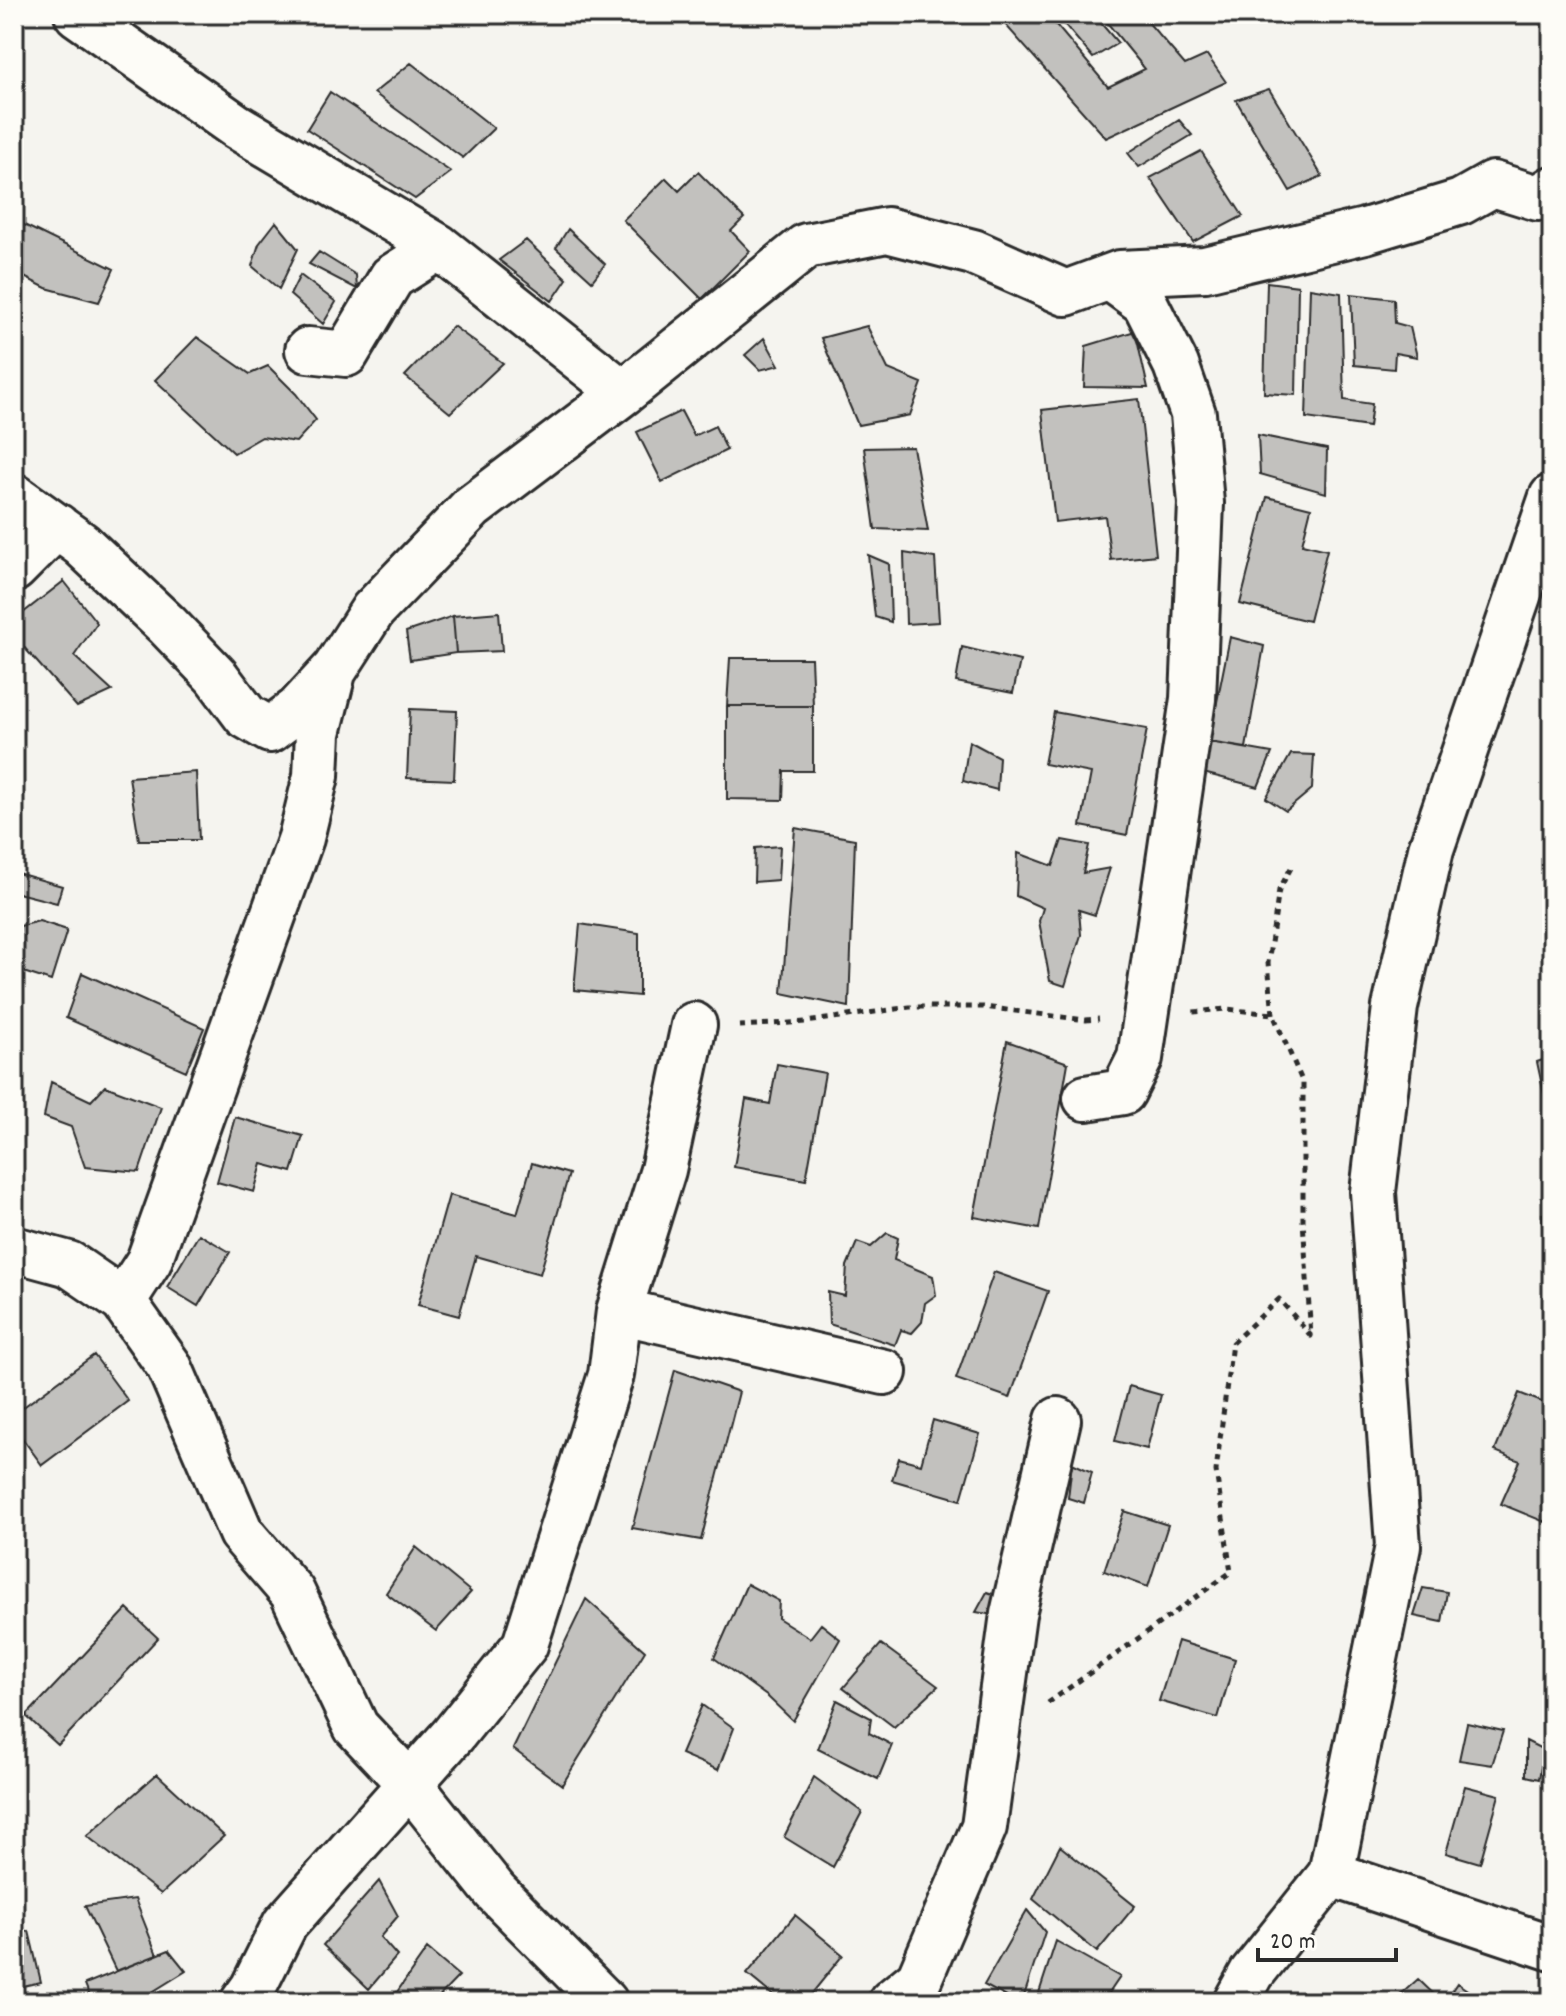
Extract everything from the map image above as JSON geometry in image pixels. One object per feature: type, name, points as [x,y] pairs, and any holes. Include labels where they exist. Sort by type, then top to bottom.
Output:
[{"type":"street","points":[[77,14],[236,126],[439,247],[623,393]]},
{"type":"street","points":[[270,730],[298,709],[335,669],[373,610],[472,507],[623,393],[806,246],[887,230],[973,252],[1066,293],[1120,273],[1205,269],[1365,231],[1461,202],[1493,184],[1538,198],[1552,189]]},
{"type":"street","points":[[308,350],[346,354],[392,277],[439,247]]},
{"type":"street","points":[[1086,1098],[1123,1092],[1140,1058],[1193,699],[1201,503],[1193,414],[1176,365],[1145,303],[1109,277]]},
{"type":"street","points":[[14,496],[81,544],[177,635],[216,676],[246,716],[270,730],[290,753],[301,838]]},
{"type":"street","points":[[1236,2002],[1252,1973],[1331,1874],[1398,1546],[1373,1192],[1395,1007],[1431,849],[1552,497]]},
{"type":"street","points":[[14,569],[57,526]]},
{"type":"street","points":[[123,1301],[149,1261],[301,838],[316,776],[318,733],[335,669]]},
{"type":"street","points":[[243,2002],[285,1924],[453,1735],[525,1645],[611,1375],[619,1311],[663,1170],[694,1025]]},
{"type":"street","points":[[14,1249],[69,1264],[123,1301],[169,1366],[241,1533],[292,1592],[356,1727],[409,1783],[495,1891],[605,2002]]},
{"type":"street","points":[[619,1311],[884,1372]]},
{"type":"street","points":[[891,2002],[919,1979],[984,1827],[1013,1614],[1058,1420]]},
{"type":"street","points":[[1331,1874],[1552,1948]]},
{"type":"path","points":[[996,1739],[1231,1572],[1216,1471],[1232,1343],[1279,1299],[1311,1336],[1303,1221],[1303,1083],[1273,1014],[1268,963],[1279,890],[1292,866]]},
{"type":"path","points":[[694,1025],[806,1022],[910,1007],[983,1007],[1086,1020],[1226,1009],[1273,1014]]},
{"type":"building","points":[[996,14],[1047,14],[1108,87],[1145,69],[1100,14],[1141,14],[1185,65],[1207,55],[1226,82],[1106,138]]},
{"type":"building","points":[[1083,14],[1093,14],[1118,43],[1093,58],[1065,25]]},
{"type":"building","points":[[411,63],[494,128],[463,158],[374,93]]},
{"type":"building","points":[[1269,89],[1322,176],[1290,191],[1236,100]]},
{"type":"building","points":[[330,92],[451,172],[415,199],[307,129]]},
{"type":"building","points":[[1179,120],[1192,135],[1139,167],[1128,153]]},
{"type":"building","points":[[1201,151],[1243,216],[1193,242],[1150,178]]},
{"type":"building","points":[[698,172],[744,218],[731,231],[750,251],[702,299],[623,220],[666,178],[679,191]]},
{"type":"building","points":[[14,220],[114,269],[99,302],[46,288],[14,272]]},
{"type":"building","points":[[276,222],[298,249],[279,289],[252,266],[259,244]]},
{"type":"building","points":[[568,229],[605,264],[592,281],[556,248]]},
{"type":"building","points":[[526,240],[567,279],[552,301],[499,260]]},
{"type":"building","points":[[319,252],[356,275],[357,289],[309,264]]},
{"type":"building","points":[[300,275],[336,302],[323,324],[290,295]]},
{"type":"building","points":[[1267,282],[1298,286],[1296,395],[1264,393]]},
{"type":"building","points":[[1310,288],[1341,293],[1344,400],[1372,404],[1369,427],[1306,418]]},
{"type":"building","points":[[1351,294],[1394,299],[1395,323],[1410,327],[1417,357],[1395,353],[1394,369],[1354,365]]},
{"type":"building","points":[[453,326],[503,363],[450,413],[405,376]]},
{"type":"building","points":[[867,326],[888,369],[922,383],[910,415],[858,425],[821,338]]},
{"type":"building","points":[[1135,331],[1148,388],[1084,387],[1086,346]]},
{"type":"building","points":[[197,337],[250,374],[268,366],[316,420],[296,442],[262,437],[234,453],[155,380]]},
{"type":"building","points":[[764,338],[779,365],[760,370],[745,355]]},
{"type":"building","points":[[1139,399],[1156,555],[1111,560],[1105,516],[1055,522],[1042,410]]},
{"type":"building","points":[[681,411],[694,436],[715,426],[727,450],[662,482],[637,432]]},
{"type":"building","points":[[1258,435],[1327,449],[1326,493],[1260,474]]},
{"type":"building","points":[[913,447],[928,531],[875,529],[864,448]]},
{"type":"building","points":[[1267,497],[1311,508],[1302,544],[1327,550],[1309,621],[1240,604]]},
{"type":"building","points":[[904,553],[935,558],[939,622],[906,624]]},
{"type":"building","points":[[868,555],[889,564],[891,622],[875,617]]},
{"type":"building","points":[[64,581],[97,623],[74,656],[112,691],[77,707],[14,636],[14,620]]},
{"type":"building","points":[[499,612],[502,651],[456,653],[453,616]]},
{"type":"building","points":[[453,616],[456,653],[410,660],[406,632]]},
{"type":"building","points":[[1230,637],[1264,646],[1246,748],[1209,742]]},
{"type":"building","points":[[962,647],[1020,661],[1013,693],[956,682]]},
{"type":"building","points":[[730,658],[811,658],[813,706],[727,706]]},
{"type":"building","points":[[727,706],[813,706],[813,771],[784,771],[783,800],[727,799]]},
{"type":"building","points":[[410,709],[457,711],[454,780],[407,778]]},
{"type":"building","points":[[1054,712],[1147,729],[1127,835],[1081,826],[1091,773],[1044,764]]},
{"type":"building","points":[[969,741],[999,757],[997,790],[963,781]]},
{"type":"building","points":[[1209,742],[1272,753],[1258,787],[1203,773]]},
{"type":"building","points":[[1291,754],[1314,755],[1312,789],[1286,811],[1266,798]]},
{"type":"building","points":[[196,772],[199,840],[139,840],[129,777]]},
{"type":"building","points":[[795,828],[855,839],[849,1007],[782,993]]},
{"type":"building","points":[[1062,840],[1089,845],[1083,873],[1110,868],[1095,915],[1079,910],[1081,935],[1065,986],[1050,981],[1039,921],[1043,908],[1016,896],[1018,853],[1053,866]]},
{"type":"building","points":[[780,846],[778,880],[754,882],[755,848]]},
{"type":"building","points":[[14,872],[62,886],[57,903],[14,892]]},
{"type":"building","points":[[39,921],[67,930],[51,981],[14,969],[20,926]]},
{"type":"building","points":[[580,924],[639,933],[639,996],[574,990]]},
{"type":"building","points":[[82,973],[204,1028],[186,1071],[66,1018]]},
{"type":"building","points":[[1007,1041],[1068,1063],[1039,1229],[974,1217]]},
{"type":"building","points":[[1552,1057],[1552,1098],[1545,1099],[1537,1062]]},
{"type":"building","points":[[777,1064],[825,1073],[806,1180],[734,1167],[746,1099],[770,1104]]},
{"type":"building","points":[[51,1082],[91,1101],[105,1086],[161,1107],[139,1172],[85,1167],[71,1127],[44,1117]]},
{"type":"building","points":[[235,1117],[303,1136],[292,1172],[262,1164],[254,1192],[217,1182]]},
{"type":"building","points":[[532,1163],[569,1174],[540,1274],[476,1256],[459,1316],[418,1305],[449,1195],[517,1214]]},
{"type":"building","points":[[1552,1213],[1552,1304],[1549,1304],[1542,1214]]},
{"type":"building","points":[[887,1233],[898,1238],[894,1260],[933,1276],[936,1295],[925,1303],[922,1322],[912,1333],[901,1330],[895,1345],[829,1324],[828,1292],[845,1296],[847,1266],[857,1242],[871,1247]]},
{"type":"building","points":[[199,1234],[230,1252],[198,1306],[167,1287]]},
{"type":"building","points":[[994,1272],[1048,1291],[1010,1398],[956,1379]]},
{"type":"building","points":[[94,1355],[128,1401],[42,1465],[14,1427],[14,1414]]},
{"type":"building","points":[[675,1370],[739,1392],[701,1540],[632,1528]]},
{"type":"building","points":[[1129,1386],[1161,1395],[1147,1449],[1115,1441]]},
{"type":"building","points":[[1519,1393],[1552,1406],[1552,1505],[1545,1522],[1501,1504],[1520,1461],[1495,1451]]},
{"type":"building","points":[[933,1420],[980,1434],[961,1500],[892,1480],[899,1458],[921,1464]]},
{"type":"building","points":[[1072,1463],[1092,1472],[1084,1503],[1068,1498]]},
{"type":"building","points":[[1124,1511],[1168,1525],[1148,1587],[1104,1571]]},
{"type":"building","points":[[416,1547],[471,1592],[436,1631],[386,1593]]},
{"type":"building","points":[[747,1584],[779,1601],[778,1618],[810,1638],[821,1624],[840,1639],[793,1721],[768,1697],[714,1658]]},
{"type":"building","points":[[1423,1588],[1447,1592],[1442,1622],[1414,1616]]},
{"type":"building","points":[[987,1592],[1002,1597],[993,1615],[976,1612]]},
{"type":"building","points":[[586,1599],[645,1651],[562,1785],[513,1749]]},
{"type":"building","points":[[127,1609],[158,1638],[58,1745],[26,1716]]},
{"type":"building","points":[[1178,1641],[1235,1659],[1218,1718],[1159,1701]]},
{"type":"building","points":[[881,1644],[938,1686],[894,1727],[843,1688]]},
{"type":"building","points":[[837,1700],[871,1718],[869,1733],[892,1745],[878,1779],[818,1749]]},
{"type":"building","points":[[702,1705],[734,1728],[718,1770],[681,1754]]},
{"type":"building","points":[[1467,1723],[1503,1731],[1492,1765],[1459,1760]]},
{"type":"building","points":[[1526,1741],[1544,1750],[1539,1779],[1526,1776]]},
{"type":"building","points":[[157,1774],[224,1836],[161,1894],[87,1836]]},
{"type":"building","points":[[814,1777],[862,1812],[833,1867],[784,1837]]},
{"type":"building","points":[[1465,1786],[1499,1795],[1480,1863],[1446,1853]]},
{"type":"building","points":[[1060,1846],[1135,1906],[1097,1952],[1033,1899]]},
{"type":"building","points":[[379,1881],[398,1916],[380,1937],[397,1956],[369,1989],[323,1945]]},
{"type":"building","points":[[135,1899],[157,1955],[116,1971],[85,1906]]},
{"type":"building","points":[[1027,1910],[1045,1932],[1022,2002],[1016,2002],[984,1985]]},
{"type":"building","points":[[795,1915],[843,1955],[805,2002],[781,2002],[747,1974]]},
{"type":"building","points":[[29,1931],[41,1982],[14,1988],[14,1935]]},
{"type":"building","points":[[1056,1941],[1120,1977],[1103,2002],[1049,2002],[1039,1993]]},
{"type":"building","points":[[427,1949],[459,1976],[434,2002],[390,2002]]},
{"type":"building","points":[[169,1950],[186,1971],[136,2002],[92,2002],[85,1984]]},
{"type":"building","points":[[1418,1979],[1442,2002],[1404,2002],[1399,1996]]},
{"type":"building","points":[[1457,1983],[1485,2002],[1444,2002]]}]
